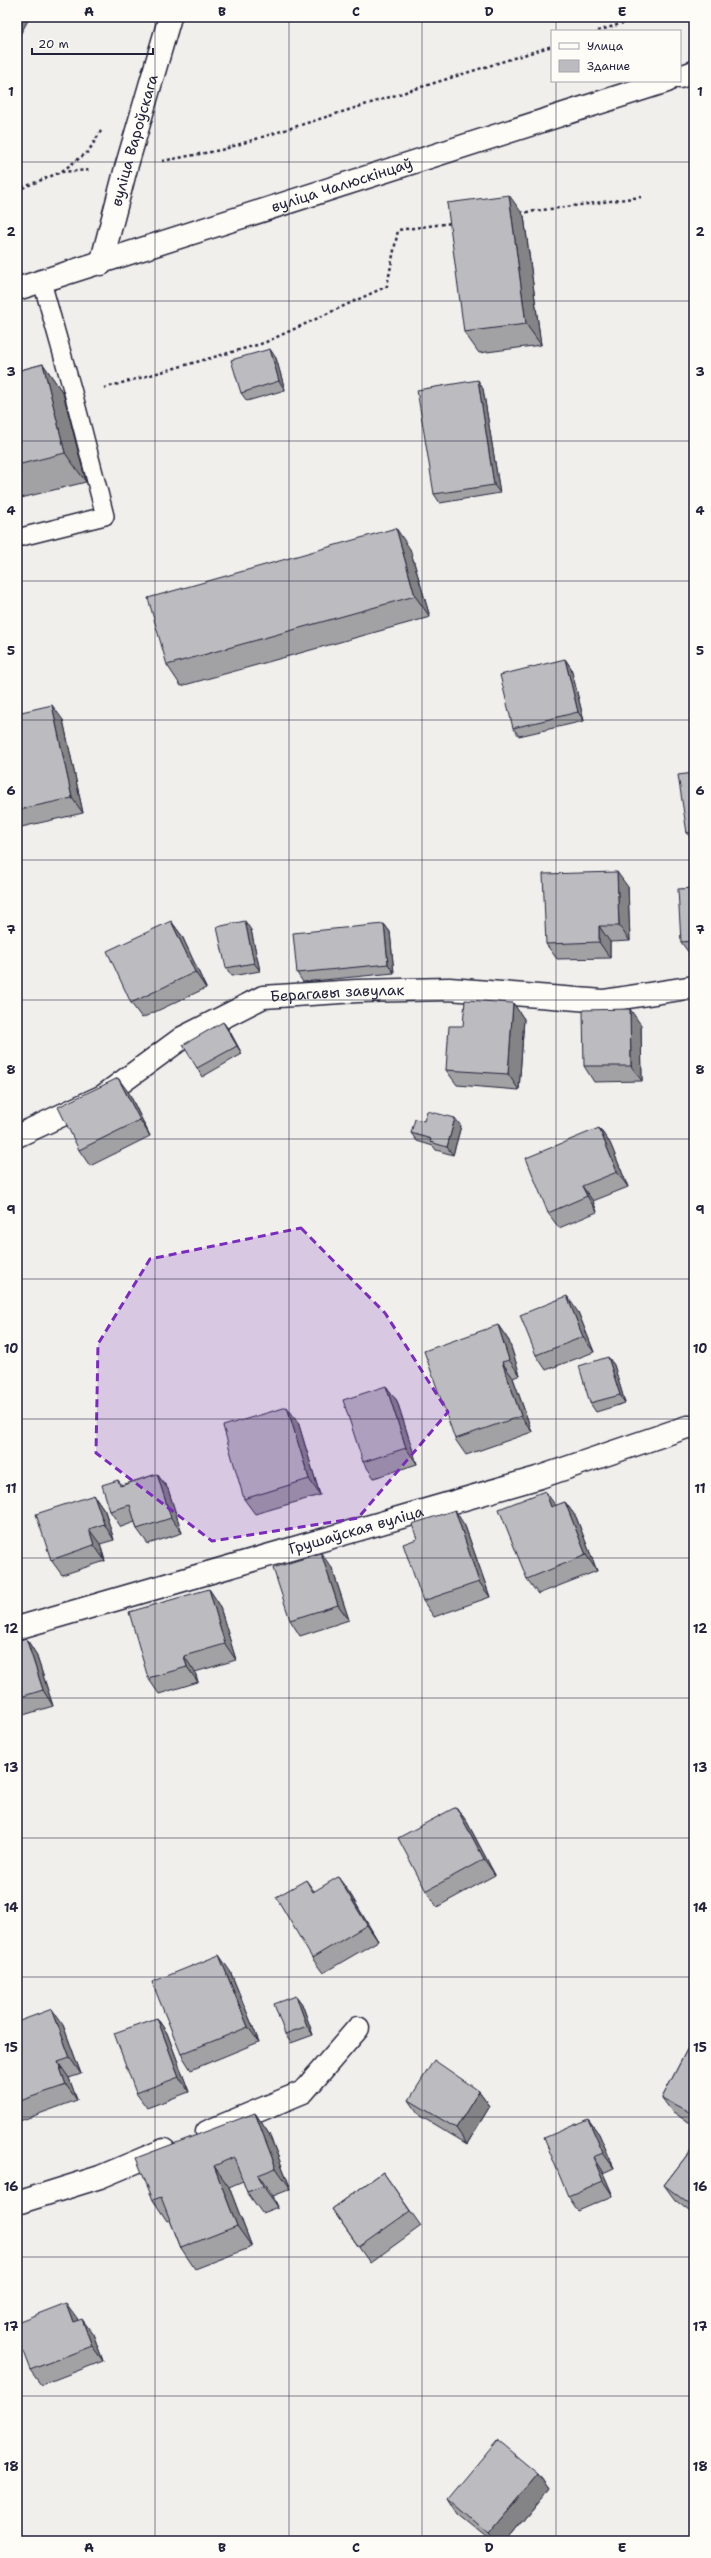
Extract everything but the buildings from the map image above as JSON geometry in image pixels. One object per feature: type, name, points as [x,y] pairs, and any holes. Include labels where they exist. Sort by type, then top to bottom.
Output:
[{"type":"street","name":"вуліца Вароўскага","points":[[101,264],[126,168],[170,17]]},
{"type":"street","points":[[681,77],[694,72]]},
{"type":"street","name":"вуліца Чалюскінцаў","points":[[17,289],[101,264],[665,82]]},
{"type":"street","name":"Берагавы завулак","points":[[17,1136],[103,1096],[182,1038],[263,997],[357,991],[449,989],[603,1001],[694,987]]},
{"type":"street","name":"Грушаўская вуліца","points":[[17,1628],[537,1478],[687,1427],[694,1427]]},
{"type":"street","points":[[17,2203],[100,2177],[303,2092],[358,2028]]},
{"type":"lane","points":[[17,538],[105,516],[74,396],[42,282]]},
{"type":"path","points":[[601,30],[642,17]]},
{"type":"path","points":[[17,190],[61,172],[126,168],[221,150],[551,46]]},
{"type":"path","points":[[516,214],[641,197]]},
{"type":"path","points":[[74,396],[264,343],[387,286],[398,230],[453,222]]},
{"type":"highlighted area","points":[[301,1228],[385,1313],[448,1412],[358,1518],[212,1541],[96,1453],[98,1344],[150,1259]]}]
